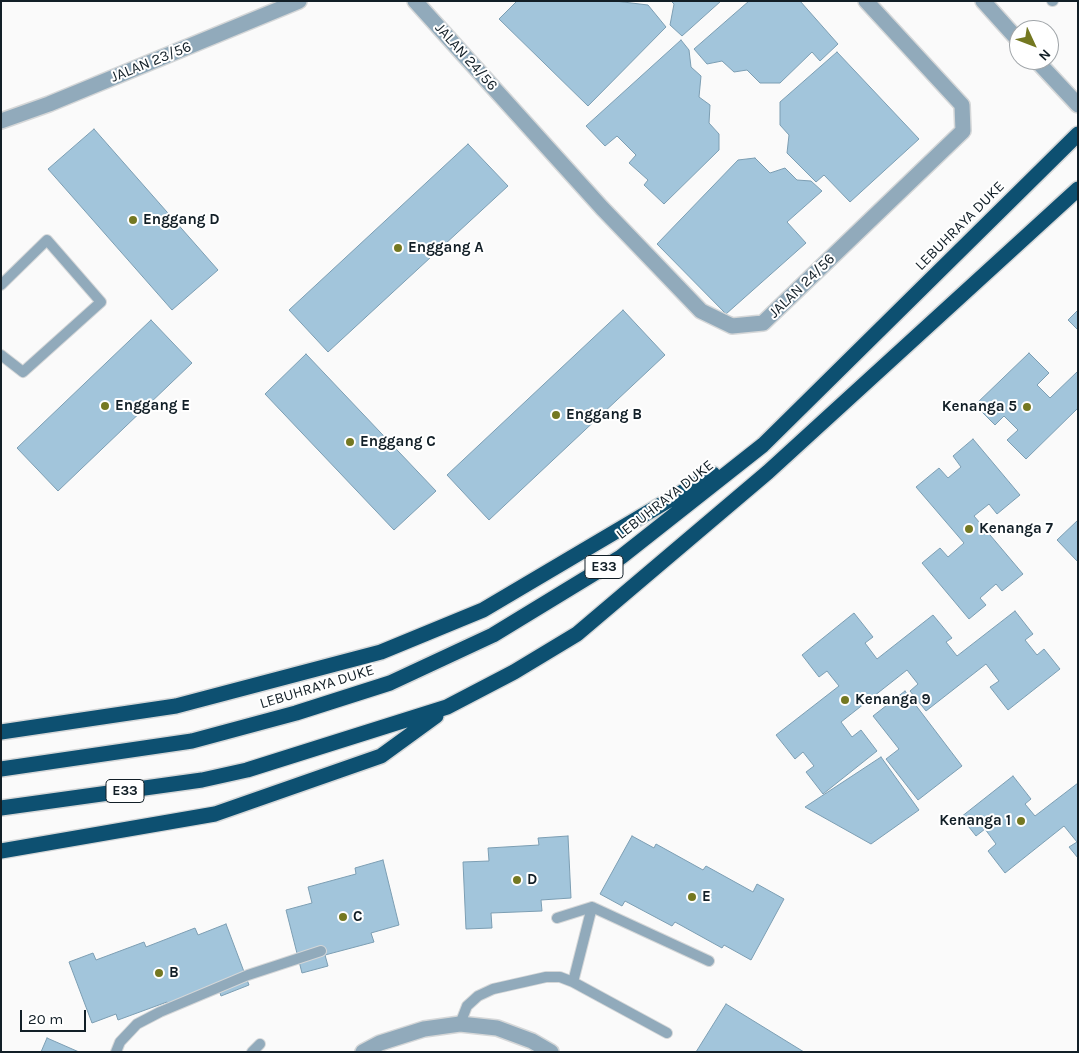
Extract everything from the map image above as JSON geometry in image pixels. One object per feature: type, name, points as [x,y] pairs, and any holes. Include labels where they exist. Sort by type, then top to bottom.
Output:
[{"type":"highway","name":"LEBUHRAYA DUKE","points":[[1,769],[192,740],[296,713],[390,682],[493,636],[621,557],[763,445],[1078,134]]},
{"type":"highway","name":"E33","points":[[1,808],[202,780],[307,752],[447,707],[514,672],[577,634],[768,472],[1078,189]]},
{"type":"highway","points":[[1,732],[176,706],[381,652],[482,610],[763,445]]},
{"type":"highway","points":[[1,851],[215,814],[381,756],[447,707]]},
{"type":"street","name":"JALAN 23/56","points":[[1,121],[49,104],[299,1]]},
{"type":"street","name":"JALAN 24/56","points":[[415,1],[602,208],[701,311],[732,326],[763,323],[963,131],[962,105],[866,1]]},
{"type":"street","points":[[983,1],[1009,30]]},
{"type":"street","points":[[1045,70],[1078,105]]},
{"type":"street","points":[[363,1052],[380,1043],[424,1029],[460,1024],[497,1028],[532,1041],[551,1052]]},
{"type":"lane","points":[[1,285],[47,240],[102,302],[23,372],[1,354]]},
{"type":"lane","points":[[573,982],[592,907]]},
{"type":"lane","points":[[557,918],[592,907],[709,960]]},
{"type":"lane","points":[[116,1052],[120,1042],[137,1024],[160,1012],[248,975],[321,951]]},
{"type":"lane","points":[[460,1024],[467,1006],[478,996],[494,989],[546,977],[560,977],[573,982],[667,1033]]},
{"type":"building","points":[[517,1],[615,1],[648,5],[666,27],[588,106],[499,19]]},
{"type":"building","points":[[671,1],[721,1],[682,36],[670,25],[674,4]]},
{"type":"building","points":[[749,1],[800,1],[838,44],[820,61],[812,52],[780,83],[760,83],[747,70],[734,72],[722,61],[707,64],[694,49]]},
{"type":"building","points":[[681,40],[689,50],[691,67],[701,76],[699,97],[710,105],[709,123],[719,134],[719,150],[664,204],[644,185],[648,180],[629,163],[636,155],[617,136],[605,146],[586,126]]},
{"type":"building","points":[[837,52],[919,139],[850,202],[824,175],[816,182],[787,153],[789,135],[780,125],[780,102]]},
{"type":"building","name":"Enggang D","points":[[94,129],[218,270],[172,310],[48,169]]},
{"type":"building","name":"Enggang A","points":[[468,144],[508,186],[328,352],[289,310]]},
{"type":"building","points":[[755,158],[770,173],[785,168],[797,180],[811,181],[822,191],[787,222],[806,243],[726,314],[657,244],[738,160]]},
{"type":"building","name":"Enggang B","points":[[623,310],[665,355],[489,520],[447,475]]},
{"type":"building","points":[[1078,310],[1078,330],[1068,320]]},
{"type":"building","name":"Enggang E","points":[[151,320],[192,363],[58,491],[17,448]]},
{"type":"building","name":"Kenanga 5","points":[[1029,353],[1049,373],[1037,385],[1050,398],[1078,371],[1078,408],[1026,459],[1007,440],[1018,430],[1004,416],[995,425],[975,405]]},
{"type":"building","name":"Enggang C","points":[[306,354],[436,491],[394,530],[265,394]]},
{"type":"building","name":"Kenanga 7","points":[[973,439],[1020,495],[997,514],[989,504],[974,516],[1023,574],[1002,591],[996,584],[980,598],[986,605],[969,619],[922,563],[940,548],[948,557],[964,543],[916,487],[939,468],[948,478],[961,467],[953,456]]},
{"type":"building","points":[[1078,520],[1078,562],[1057,540]]},
{"type":"building","name":"Kenanga 9","points":[[1015,611],[1033,634],[1025,640],[1037,655],[1044,649],[1060,669],[1008,710],[990,687],[999,681],[986,664],[926,711],[910,691],[918,684],[907,670],[841,722],[852,737],[861,730],[877,751],[823,794],[806,772],[814,766],[803,752],[795,759],[776,735],[839,686],[827,671],[819,677],[802,655],[854,613],[873,637],[865,643],[877,659],[933,615],[952,638],[946,642],[957,656]]},
{"type":"building","points":[[905,691],[962,766],[918,800],[886,759],[899,749],[873,716]]},
{"type":"building","points":[[881,757],[919,810],[871,844],[805,807]]},
{"type":"building","name":"Kenanga 1","points":[[1013,776],[1031,799],[1025,804],[1035,816],[1078,783],[1078,858],[1069,847],[1077,842],[1064,826],[1005,873],[988,851],[996,844],[985,829],[976,836],[961,817]]},
{"type":"building","name":"D","points":[[568,836],[571,898],[541,900],[542,911],[491,913],[492,928],[466,929],[463,862],[489,861],[488,848],[539,845],[538,838]]},
{"type":"building","name":"E","points":[[632,836],[654,848],[656,844],[703,870],[706,866],[753,892],[757,884],[784,899],[751,960],[724,945],[722,948],[675,922],[672,926],[625,901],[622,906],[600,894]]},
{"type":"building","name":"C","points":[[383,860],[399,925],[371,933],[374,942],[325,955],[328,966],[302,973],[286,910],[312,903],[308,887],[356,874],[355,868]]},
{"type":"building","name":"B","points":[[226,924],[249,985],[221,996],[219,990],[170,1009],[167,1002],[118,1020],[116,1014],[92,1023],[69,962],[93,953],[96,960],[144,942],[146,947],[195,928],[198,935]]},
{"type":"building","points":[[726,1004],[804,1052],[696,1052]]},
{"type":"building","points":[[47,1038],[79,1052],[41,1052]]},
{"type":"place","name":"Enggang D","points":[[133,220]]},
{"type":"place","name":"Enggang A","points":[[398,248]]},
{"type":"place","name":"Enggang E","points":[[105,406]]},
{"type":"place","name":"Kenanga 5","points":[[1027,407]]},
{"type":"place","name":"Enggang B","points":[[556,415]]},
{"type":"place","name":"Enggang C","points":[[350,442]]},
{"type":"place","name":"Kenanga 7","points":[[969,529]]},
{"type":"place","name":"Kenanga 9","points":[[845,700]]},
{"type":"place","name":"Kenanga 1","points":[[1021,821]]},
{"type":"place","name":"D","points":[[517,880]]},
{"type":"place","name":"E","points":[[692,897]]},
{"type":"place","name":"C","points":[[343,917]]},
{"type":"place","name":"B","points":[[159,973]]}]
